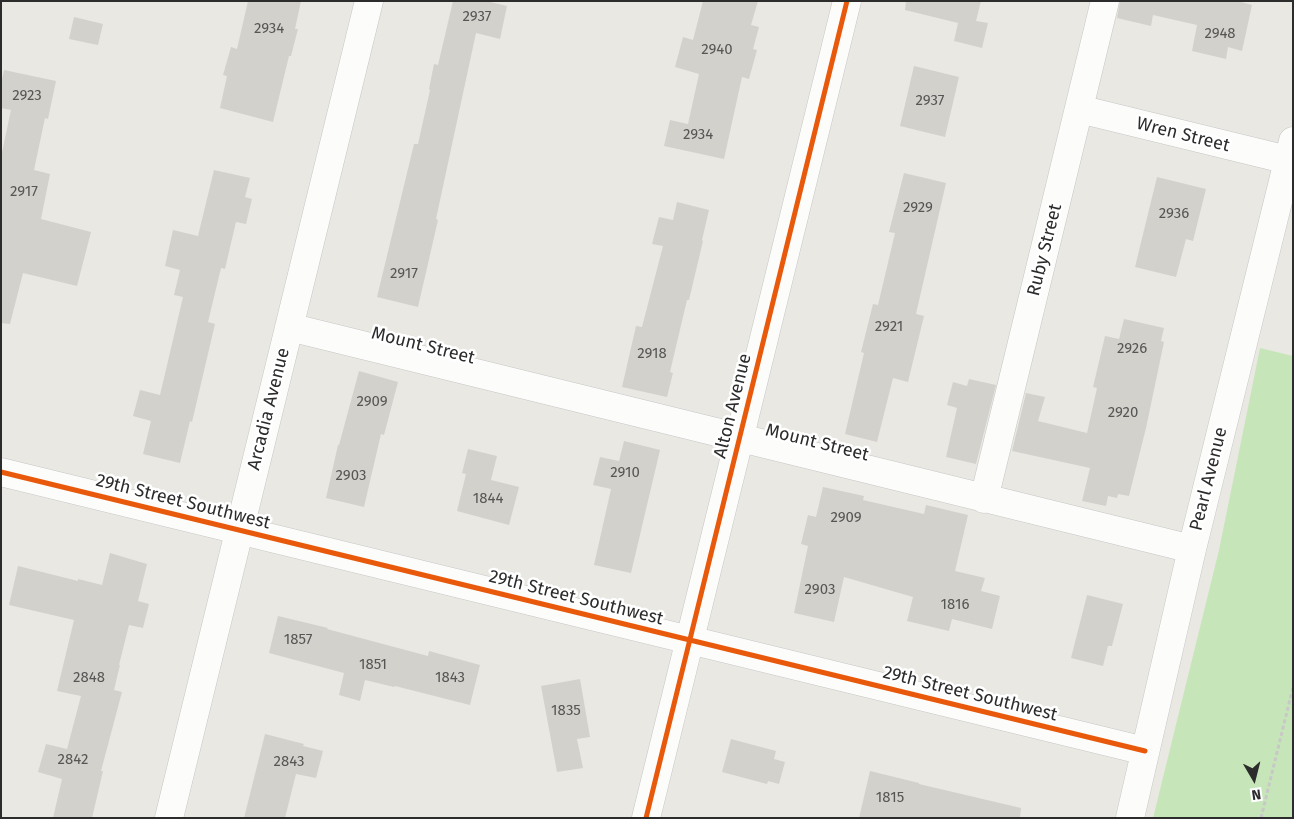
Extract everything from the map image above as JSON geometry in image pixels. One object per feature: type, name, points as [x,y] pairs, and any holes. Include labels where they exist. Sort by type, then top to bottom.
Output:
[{"type":"street","name":"Arcadia Avenue","points":[[169,818],[369,1]]},
{"type":"street","name":"Alton Avenue","points":[[646,818],[847,1]]},
{"type":"street","name":"Ruby Street","points":[[984,499],[1105,1]]},
{"type":"street","name":"Wren Street","points":[[1079,109],[1290,150]]},
{"type":"street","name":"Pearl Avenue","points":[[1130,818],[1192,550],[1290,150]]},
{"type":"street","name":"Mount Street","points":[[289,327],[1192,550]]},
{"type":"street","name":"29th Street Southwest","points":[[1,472],[1145,751]]},
{"type":"path","points":[[1261,818],[1293,687]]},
{"type":"green space","points":[[1260,348],[1293,356],[1293,818],[1153,818],[1219,550]]},
{"type":"building","points":[[248,1],[301,1],[295,29],[298,29],[291,56],[289,56],[273,122],[220,108],[227,76],[223,75],[231,47],[237,49]]},
{"type":"building","points":[[453,1],[486,1],[507,6],[500,39],[476,33],[436,219],[438,220],[418,307],[377,297],[414,144],[418,144],[434,64],[438,65]]},
{"type":"building","points":[[703,1],[758,1],[751,25],[759,27],[753,49],[757,50],[749,79],[742,77],[724,159],[664,146],[670,120],[688,124],[699,74],[675,67],[683,37],[693,40]]},
{"type":"building","points":[[906,1],[981,1],[976,21],[988,23],[982,48],[954,41],[958,23],[905,10]]},
{"type":"building","points":[[1120,1],[1237,1],[1252,5],[1242,51],[1228,47],[1226,59],[1192,51],[1197,25],[1153,15],[1151,26],[1117,18]]},
{"type":"building","points":[[74,17],[103,24],[98,45],[69,39]]},
{"type":"building","points":[[914,66],[959,77],[945,137],[900,126]]},
{"type":"building","points":[[4,70],[56,81],[48,119],[45,118],[34,170],[50,174],[41,219],[91,232],[77,286],[23,273],[10,324],[1,323],[1,157],[11,110],[1,108],[1,85]]},
{"type":"building","points":[[214,170],[250,178],[245,197],[252,199],[246,224],[236,222],[225,269],[221,268],[208,322],[215,324],[192,422],[190,421],[180,463],[143,454],[151,421],[133,416],[140,390],[160,395],[183,297],[174,295],[180,270],[165,266],[173,230],[198,236]]},
{"type":"building","points":[[904,173],[946,183],[916,314],[924,316],[908,382],[893,378],[877,442],[845,434],[864,353],[861,352],[873,304],[878,305],[895,233],[889,232]]},
{"type":"building","points":[[1157,177],[1206,189],[1193,241],[1186,239],[1176,277],[1135,267]]},
{"type":"building","points":[[677,202],[709,210],[689,300],[687,300],[670,372],[673,373],[667,397],[622,387],[636,326],[642,327],[663,246],[652,244],[659,217],[673,220]]},
{"type":"building","points":[[1124,319],[1164,328],[1161,341],[1164,342],[1146,428],[1129,496],[1118,494],[1117,498],[1108,496],[1106,506],[1082,501],[1090,468],[1012,451],[1026,393],[1045,397],[1038,421],[1087,433],[1097,388],[1093,387],[1105,336],[1119,339]]},
{"type":"building","points":[[359,371],[398,382],[384,435],[381,434],[364,507],[326,498],[338,445]]},
{"type":"building","points":[[969,379],[996,385],[976,464],[946,457],[957,408],[947,405],[953,382],[967,386]]},
{"type":"building","points":[[624,441],[660,450],[631,573],[594,565],[611,489],[593,485],[600,457],[619,461]]},
{"type":"building","points":[[468,449],[497,456],[491,480],[519,487],[509,525],[457,511],[466,474],[462,473]]},
{"type":"building","points":[[823,487],[864,496],[863,500],[924,514],[926,505],[968,515],[955,571],[985,578],[981,591],[1000,596],[992,629],[952,619],[949,631],[907,621],[913,597],[844,577],[834,622],[794,613],[808,546],[801,544],[808,515],[816,517]]},
{"type":"building","points":[[110,553],[147,564],[138,601],[149,604],[143,628],[129,625],[114,690],[122,692],[101,771],[103,771],[92,818],[53,818],[62,779],[38,772],[46,744],[67,749],[81,696],[57,691],[74,620],[9,605],[18,566],[102,585]]},
{"type":"building","points":[[1087,595],[1123,604],[1112,646],[1108,646],[1103,666],[1071,658]]},
{"type":"building","points":[[278,616],[428,656],[429,651],[480,665],[470,705],[365,680],[360,701],[339,695],[344,673],[269,653]]},
{"type":"building","points":[[580,679],[590,737],[577,739],[583,768],[557,772],[541,686]]},
{"type":"building","points":[[265,734],[323,751],[316,778],[296,774],[285,818],[244,818]]},
{"type":"building","points":[[731,739],[776,751],[774,759],[785,762],[779,784],[768,781],[767,784],[722,772]]},
{"type":"building","points":[[870,771],[1021,808],[1020,818],[859,818]]},
{"type":"cycle path","points":[[646,818],[847,1]]},
{"type":"cycle path","points":[[1,472],[1145,751]]}]
